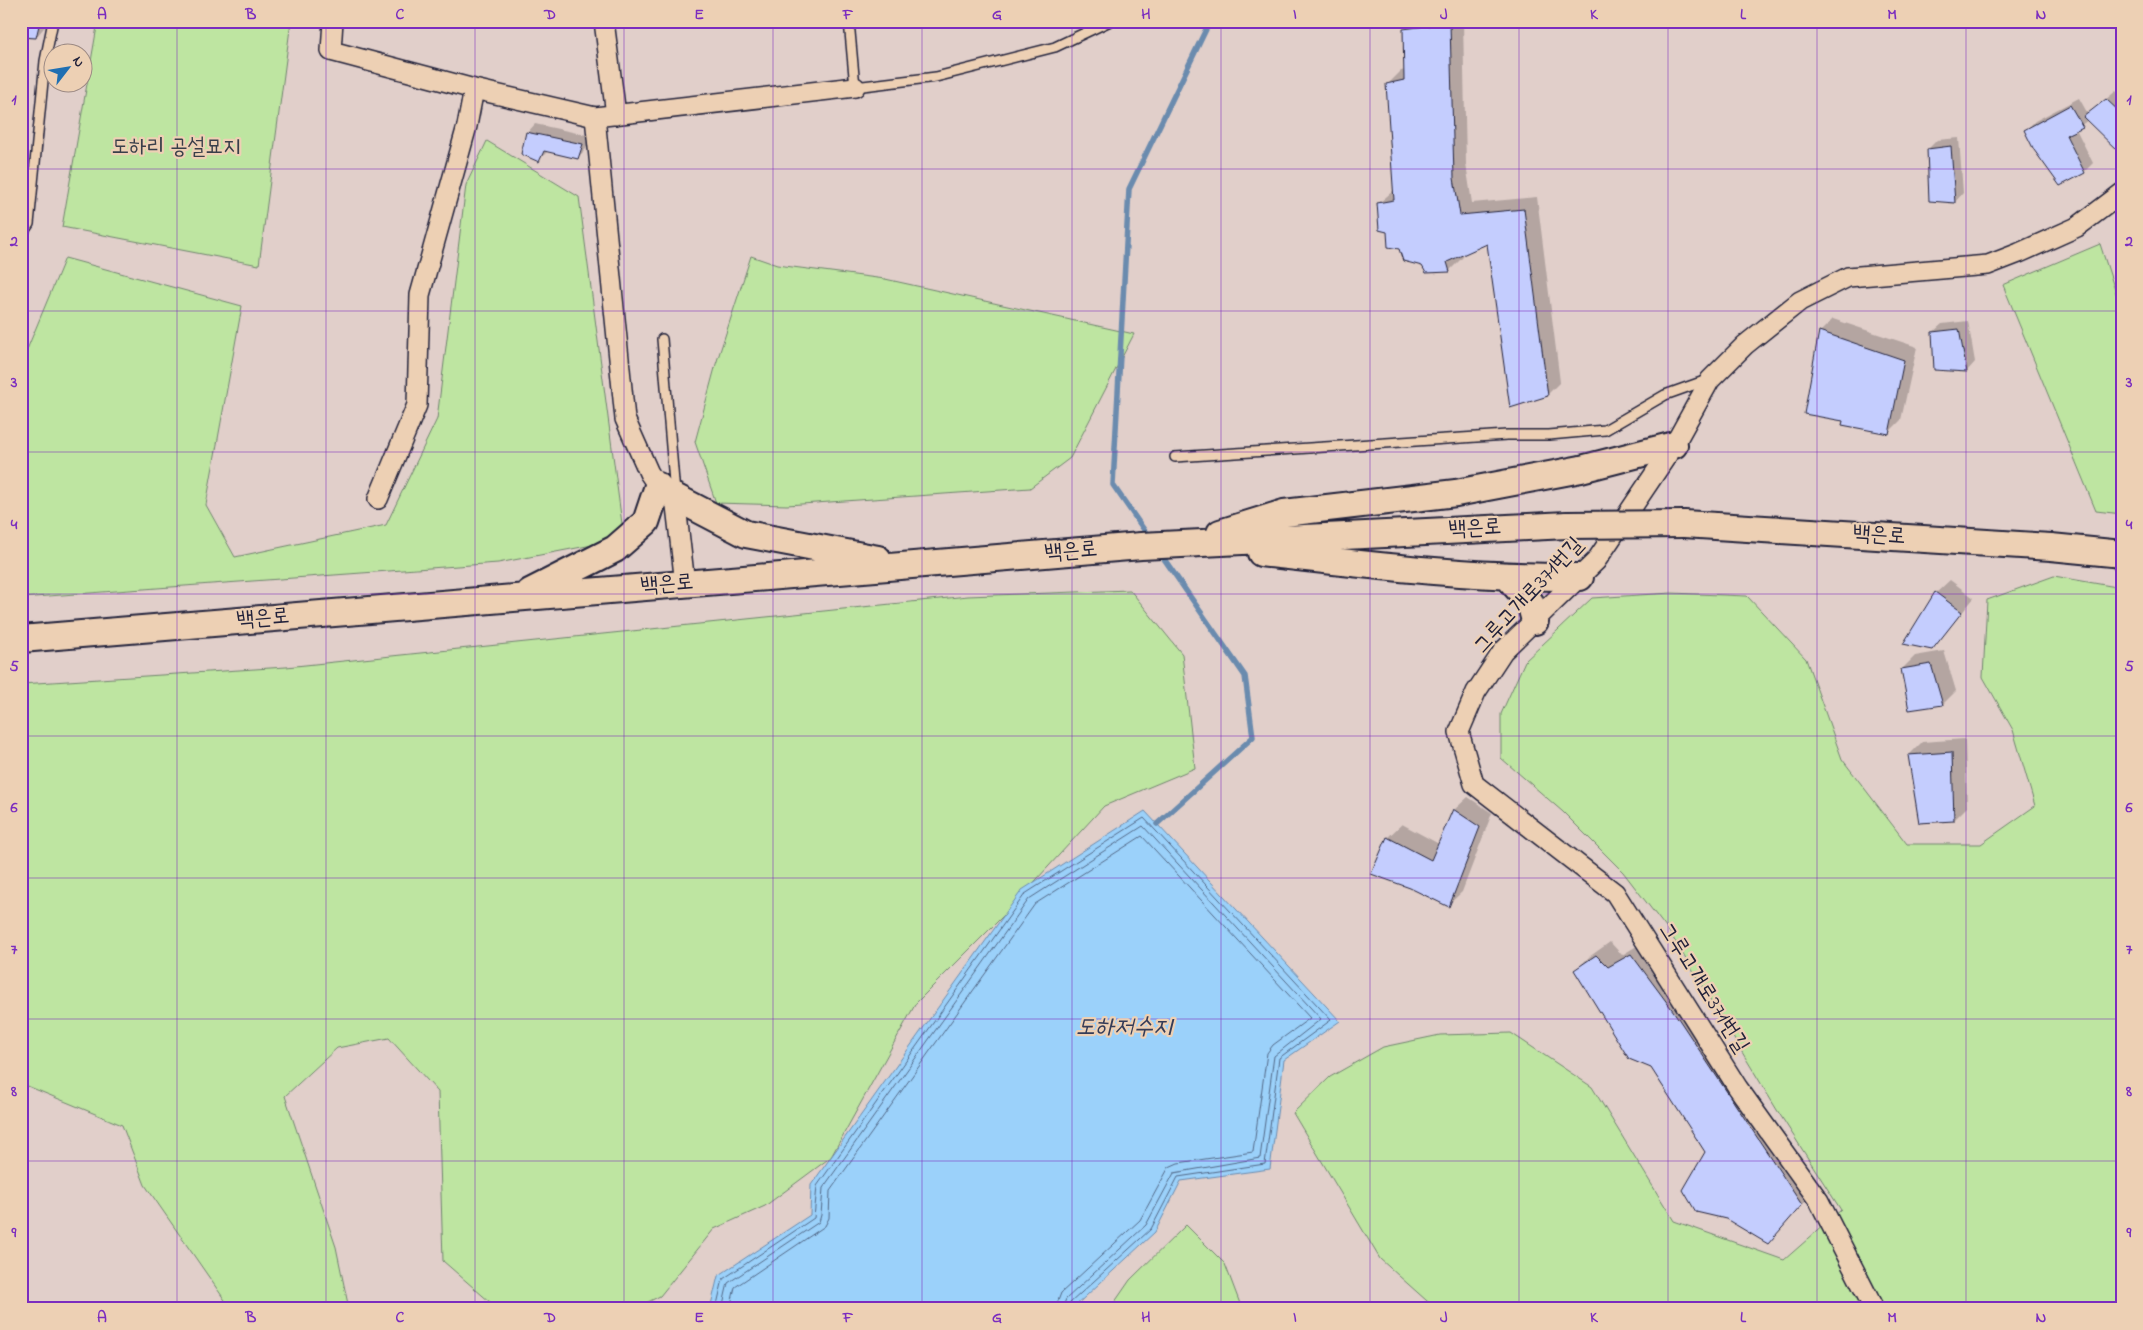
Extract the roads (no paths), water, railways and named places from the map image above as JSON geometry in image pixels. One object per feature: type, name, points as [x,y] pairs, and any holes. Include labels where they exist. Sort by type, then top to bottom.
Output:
[{"type":"main road","points":[[1178,545],[1284,513],[1456,493],[1581,469],[1674,445]]},
{"type":"main road","points":[[519,598],[615,549],[646,522],[667,491],[746,534],[911,565]]},
{"type":"main road","name":"백은로","points":[[21,639],[1141,546],[1567,525],[1684,524],[2051,546],[2122,554]]},
{"type":"main road","points":[[1178,545],[1367,566],[1508,577],[1580,577]]},
{"type":"main road","points":[[1508,577],[1530,602],[1535,621]]},
{"type":"street","points":[[333,21],[331,51],[474,89],[595,117],[855,87]]},
{"type":"street","points":[[604,21],[616,115]]},
{"type":"street","points":[[378,499],[417,405],[420,295],[466,126],[474,89]]},
{"type":"street","points":[[595,117],[624,419],[649,473],[667,491],[685,584]]},
{"type":"street","name":"그루고개로371번길","points":[[1874,1309],[1819,1201],[1738,1088],[1615,893],[1474,784],[1459,732],[1476,692],[1503,651],[1596,561],[1674,445],[1710,380],[1745,345],[1800,301],[1848,277],[1988,265],[2077,226],[2122,192]]},
{"type":"lane","points":[[21,236],[29,224],[45,61],[53,21]]},
{"type":"lane","points":[[848,21],[855,87],[936,77],[1055,47],[1110,21]]},
{"type":"lane","points":[[662,339],[667,491]]},
{"type":"lane","points":[[1175,457],[1605,430],[1665,395],[1710,380]]},
{"type":"water","name":"도하저수지","points":[[1145,811],[1340,1021],[1284,1060],[1270,1169],[1181,1181],[1155,1232],[1072,1309],[710,1309],[718,1276],[810,1215],[811,1185],[1022,890]]},
{"type":"waterway","points":[[1149,537],[1113,485],[1129,189],[1210,21]]},
{"type":"waterway","points":[[1157,824],[1253,737],[1245,676],[1160,553]]},
{"type":"park label","name":"도하리 공설묘지","points":[[176,148]]}]
